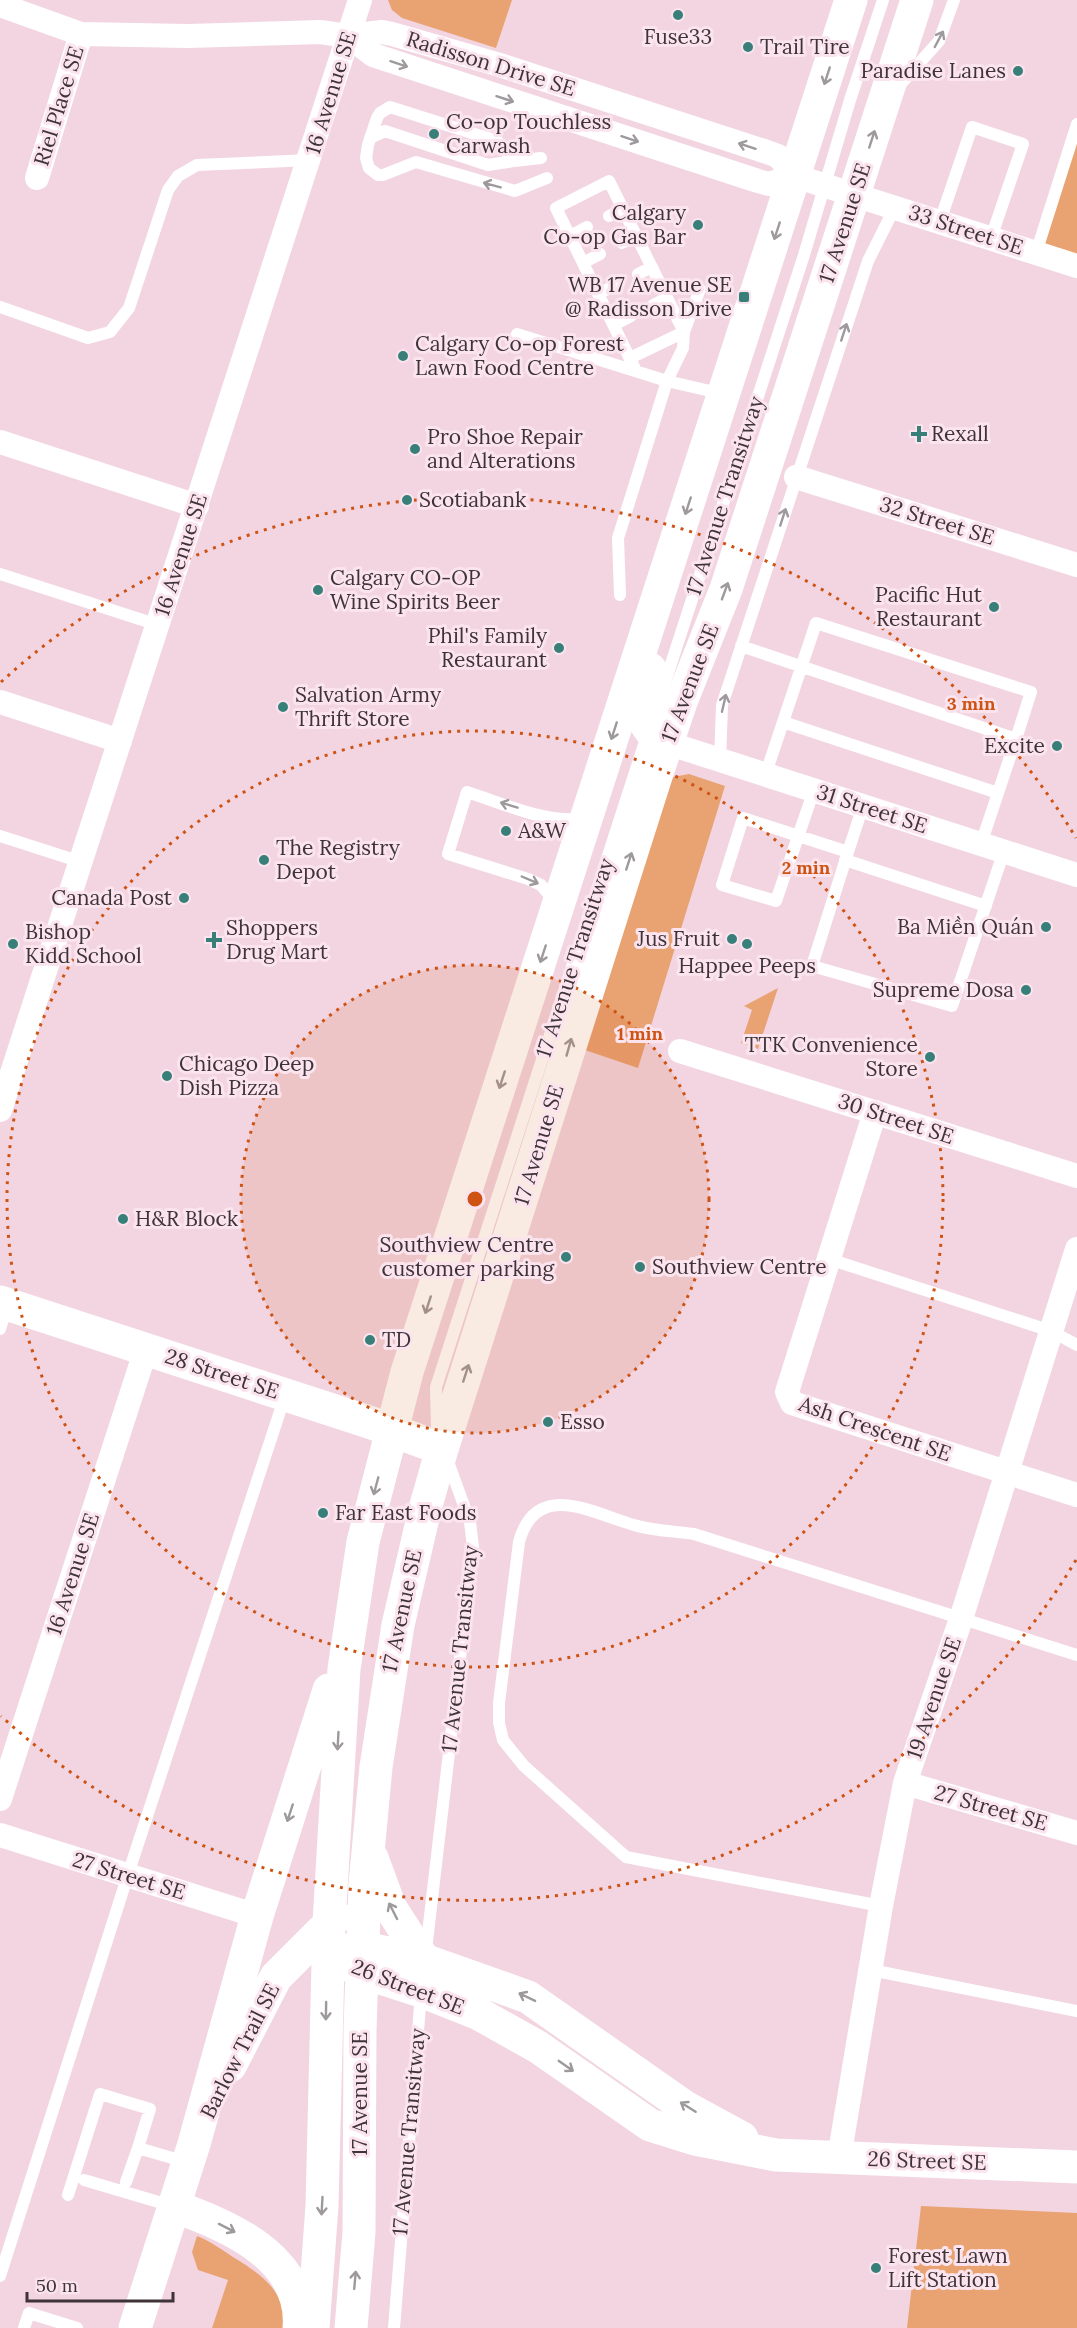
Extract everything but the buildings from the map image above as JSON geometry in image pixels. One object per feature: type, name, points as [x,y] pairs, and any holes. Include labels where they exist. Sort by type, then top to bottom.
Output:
[{"type":"main road","name":"17 Avenue SE","points":[[351,2328],[359,2232],[365,1884],[376,1767],[390,1669],[425,1509],[442,1449],[658,737],[729,579],[825,185],[851,0]]},
{"type":"main road","name":"17 Avenue SE","points":[[313,2328],[322,2206],[329,1938],[339,1717],[347,1637],[363,1542],[391,1430],[410,1361],[724,395],[825,185],[886,97],[917,0]]},
{"type":"main road","points":[[658,737],[644,715],[643,697],[676,588],[672,554]]},
{"type":"main road","name":"28 Street SE","points":[[3,1312],[146,1349],[442,1449]]},
{"type":"main road","name":"17 Avenue SE","points":[[257,1916],[347,1637]]},
{"type":"main road","points":[[368,1848],[382,1879],[390,1907],[423,1975]]},
{"type":"main road","name":"Barlow Trail SE","points":[[190,2153],[239,2047],[276,1977],[329,1938],[346,1908],[365,1884]]},
{"type":"main road","points":[[239,2047],[267,1949],[269,1932],[264,1921],[257,1916]]},
{"type":"main road","name":"Barlow Trail SE","points":[[135,2328],[190,2153],[257,1916]]},
{"type":"main road","name":"26 Street SE","points":[[329,1938],[362,1960],[528,1997],[685,2107],[776,2155],[1077,2167]]},
{"type":"main road","points":[[173,2206],[227,2227],[252,2241],[274,2262],[287,2278],[298,2301],[298,2328]]},
{"type":"street","name":"16 Avenue SE","points":[[0,1110],[360,0]]},
{"type":"street","name":"Radisson Drive SE","points":[[0,5],[81,34],[188,36],[320,32],[348,36],[382,32],[500,65],[767,152],[778,156],[825,185]]},
{"type":"street","name":"Riel Place SE","points":[[37,178],[81,34]]},
{"type":"street","name":"33 Street SE","points":[[825,185],[1077,266]]},
{"type":"street","points":[[0,442],[197,506]]},
{"type":"street","name":"32 Street SE","points":[[796,477],[1077,565]]},
{"type":"street","points":[[0,702],[120,741]]},
{"type":"street","name":"31 Street SE","points":[[658,737],[765,776],[1077,875]]},
{"type":"street","name":"30 Street SE","points":[[680,1051],[1077,1176]]},
{"type":"street","name":"Ash Crescent SE","points":[[875,1112],[787,1392],[792,1403],[1006,1474]]},
{"type":"street","name":"19 Avenue SE","points":[[839,2158],[881,1906],[905,1783],[961,1619],[1077,1249]]},
{"type":"street","name":"16 Avenue SE","points":[[0,1799],[146,1349]]},
{"type":"street","points":[[1006,1474],[1077,1495]]},
{"type":"street","name":"27 Street SE","points":[[905,1783],[1077,1833]]},
{"type":"street","name":"27 Street SE","points":[[0,1835],[257,1916]]},
{"type":"lane","points":[[825,185],[883,0]]},
{"type":"lane","points":[[886,97],[900,86],[939,41],[954,0]]},
{"type":"lane","points":[[514,161],[497,141],[396,108],[385,109],[380,113],[370,138],[366,163],[378,175],[388,174],[416,162],[515,191],[547,178]]},
{"type":"lane","points":[[1036,253],[1077,124]]},
{"type":"lane","points":[[940,221],[972,127],[1023,144],[991,238]]},
{"type":"lane","points":[[370,138],[385,131],[488,165],[541,158]]},
{"type":"lane","points":[[0,307],[88,338],[110,332],[129,308],[168,190],[178,176],[197,165],[310,160]]},
{"type":"lane","points":[[636,371],[556,207],[609,181],[684,332]]},
{"type":"lane","points":[[720,761],[722,705],[868,261],[894,207]]},
{"type":"lane","points":[[609,216],[623,209]]},
{"type":"lane","points":[[570,236],[586,227]]},
{"type":"lane","points":[[622,243],[636,236]]},
{"type":"lane","points":[[583,263],[600,254]]},
{"type":"lane","points":[[638,274],[652,267]]},
{"type":"lane","points":[[598,294],[616,285]]},
{"type":"lane","points":[[620,595],[618,538],[668,381],[683,348],[684,332],[700,289]]},
{"type":"lane","points":[[653,305],[667,298]]},
{"type":"lane","points":[[614,325],[631,316]]},
{"type":"lane","points":[[630,358],[684,332]]},
{"type":"lane","points":[[517,334],[668,381],[724,395]]},
{"type":"lane","points":[[0,574],[158,626]]},
{"type":"lane","points":[[765,776],[816,623],[1031,692],[981,844]]},
{"type":"lane","points":[[741,646],[1016,739]]},
{"type":"lane","points":[[783,722],[998,793]]},
{"type":"lane","points":[[814,790],[798,837],[776,901],[722,885],[743,818],[798,837],[986,906]]},
{"type":"lane","points":[[558,905],[541,885],[448,854],[467,792],[552,818],[575,820],[586,818]]},
{"type":"lane","points":[[863,806],[812,966],[952,1006],[1004,851]]},
{"type":"lane","points":[[0,836],[81,862]]},
{"type":"lane","points":[[829,1260],[1052,1330],[1077,1345]]},
{"type":"lane","points":[[0,2276],[128,1875],[286,1395]]},
{"type":"lane","name":"17 Avenue Transitway","points":[[394,2328],[423,1975],[473,1547],[467,1511],[442,1449]]},
{"type":"lane","points":[[881,1906],[626,1857],[524,1766],[503,1740],[499,1723],[502,1671],[520,1536],[528,1518],[546,1506],[576,1506],[637,1526],[694,1534],[1077,1655]]},
{"type":"lane","points":[[871,1970],[1077,2011]]},
{"type":"lane","points":[[68,2195],[100,2094],[150,2109],[126,2182]]},
{"type":"lane","points":[[138,2148],[190,2153]]},
{"type":"lane","points":[[84,2180],[173,2206]]},
{"type":"lane","points":[[24,2328],[34,2300]]},
{"type":"lane","points":[[29,2313],[77,2328]]},
{"type":"shaded area","points":[[388,0],[512,0],[496,48],[402,18],[392,10]]},
{"type":"shaded area","points":[[1077,124],[1077,266],[1036,253]]},
{"type":"shaded area","points":[[689,774],[725,786],[638,1068],[579,1048],[673,777]]},
{"type":"shaded area","points":[[778,988],[758,1049],[741,1043],[752,1010],[744,1006]]},
{"type":"shaded area","points":[[921,2206],[1077,2213],[1077,2328],[907,2328]]},
{"type":"shaded area","points":[[197,2236],[244,2264],[270,2285],[281,2304],[285,2328],[212,2328],[228,2280],[198,2270],[192,2252]]},
{"type":"place","name":"Fuse33","points":[[678,15]]},
{"type":"place","name":"Trail Tire","points":[[748,47]]},
{"type":"place","name":"Paradise Lanes","points":[[1018,71]]},
{"type":"place","name":"Co-op Touchless Carwash","points":[[434,134]]},
{"type":"place","name":"Calgary Co-op Gas Bar","points":[[698,225]]},
{"type":"place","name":"WB 17 Avenue SE @ Radisson Drive","points":[[744,297]]},
{"type":"place","name":"Calgary Co-op Forest Lawn Food Centre","points":[[403,356]]},
{"type":"place","name":"Rexall","points":[[919,434]]},
{"type":"place","name":"Pro Shoe Repair and Alterations","points":[[415,449]]},
{"type":"place","name":"Scotiabank","points":[[407,500]]},
{"type":"place","name":"Calgary CO-OP Wine Spirits Beer","points":[[318,590]]},
{"type":"place","name":"Pacific Hut Restaurant","points":[[994,607]]},
{"type":"place","name":"Phil's Family Restaurant","points":[[559,648]]},
{"type":"place","name":"Salvation Army Thrift Store","points":[[283,707]]},
{"type":"place","name":"Excite","points":[[1057,746]]},
{"type":"place","name":"A&W","points":[[506,831]]},
{"type":"place","name":"The Registry Depot","points":[[264,860]]},
{"type":"place","name":"Canada Post","points":[[184,898]]},
{"type":"place","name":"Ba Miền Quán","points":[[1046,927]]},
{"type":"place","name":"Jus Fruit","points":[[732,939]]},
{"type":"place","name":"Shoppers Drug Mart","points":[[214,940]]},
{"type":"place","name":"Bishop Kidd School","points":[[13,944]]},
{"type":"place","name":"Happee Peeps","points":[[747,944]]},
{"type":"place","name":"Supreme Dosa","points":[[1026,990]]},
{"type":"place","name":"TTK Convenience Store","points":[[930,1057]]},
{"type":"place","name":"Chicago Deep Dish Pizza","points":[[167,1076]]},
{"type":"place","name":"H&R Block","points":[[123,1219]]},
{"type":"place","name":"Southview Centre customer parking","points":[[566,1257]]},
{"type":"place","name":"Southview Centre","points":[[640,1267]]},
{"type":"place","name":"TD","points":[[370,1340]]},
{"type":"place","name":"Esso","points":[[548,1422]]},
{"type":"place","name":"Far East Foods","points":[[323,1513]]},
{"type":"place","name":"Forest Lawn Lift Station","points":[[876,2268]]}]
